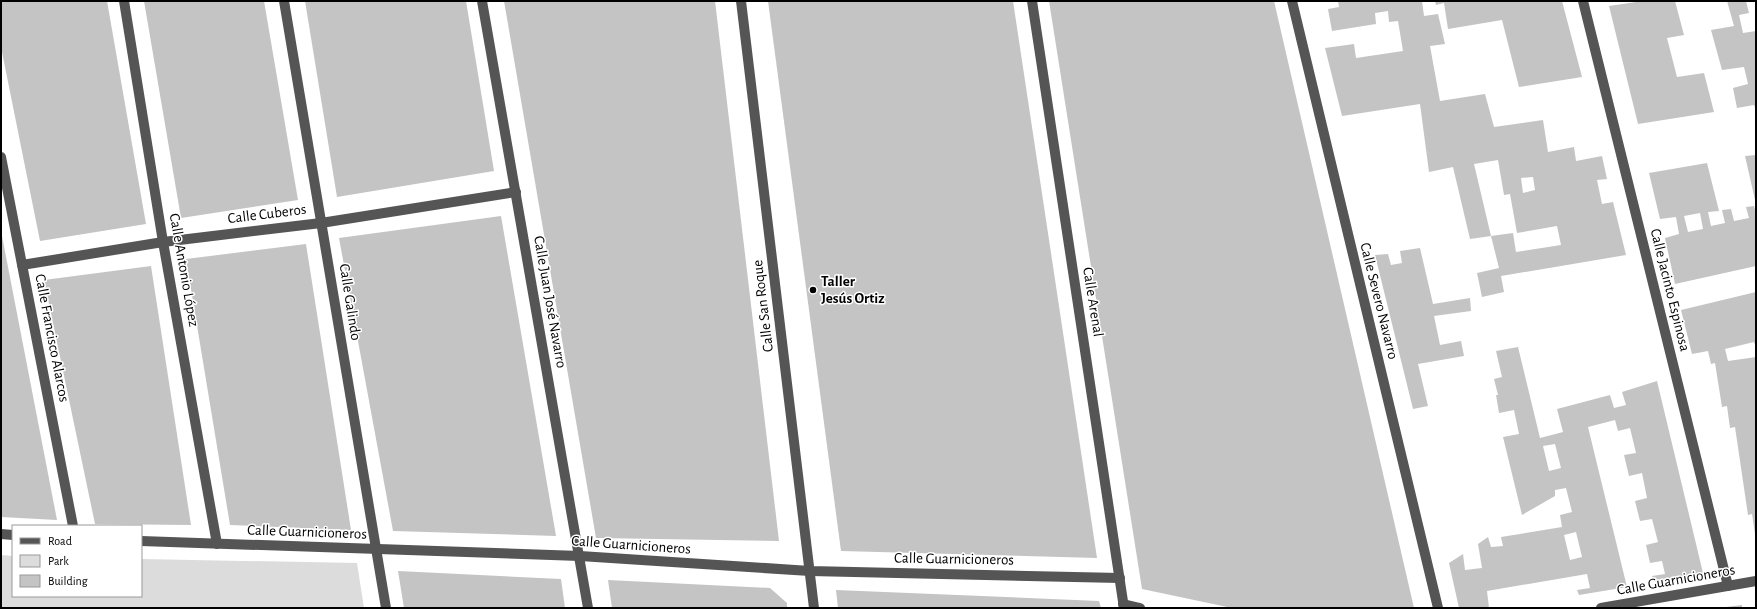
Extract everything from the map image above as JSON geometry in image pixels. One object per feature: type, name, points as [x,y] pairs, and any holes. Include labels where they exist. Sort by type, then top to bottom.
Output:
[{"type":"street","name":"Calle Antonio López","points":[[124,1],[164,242],[217,544]]},
{"type":"street","name":"Calle Galindo","points":[[284,1],[375,550],[386,608]]},
{"type":"street","name":"Calle Juan José Navarro","points":[[482,1],[588,608]]},
{"type":"street","name":"Calle San Roque","points":[[741,1],[814,608]]},
{"type":"street","name":"Calle Arenal","points":[[1032,1],[1124,606]]},
{"type":"street","name":"Calle Severo Navarro","points":[[1292,1],[1438,608]]},
{"type":"street","name":"Calle Jacinto Espinosa","points":[[1583,1],[1728,586]]},
{"type":"street","name":"Calle Francisco Alarcos","points":[[1,157],[73,525]]},
{"type":"street","name":"Calle Cuberos","points":[[22,265],[164,242],[321,223],[516,192]]},
{"type":"street","points":[[1,534],[12,535]]},
{"type":"street","name":"Calle Guarnicioneros","points":[[142,541],[580,556],[810,570],[1120,578]]},
{"type":"street","name":"Calle Guarnicioneros","points":[[1601,608],[1756,581]]},
{"type":"street","points":[[1124,606],[1140,608]]},
{"type":"green space","points":[[1,555],[12,556],[12,597],[142,597],[142,559],[357,563],[364,608],[1,608]]},
{"type":"building","points":[[1,1],[107,1],[146,224],[40,241],[1,47]]},
{"type":"building","points":[[144,1],[264,1],[298,200],[181,218]]},
{"type":"building","points":[[305,1],[466,1],[494,171],[337,197]]},
{"type":"building","points":[[504,1],[715,1],[779,541],[596,538]]},
{"type":"building","points":[[768,1],[1013,1],[1097,558],[841,551]]},
{"type":"building","points":[[1049,1],[1274,1],[1414,608],[1232,608],[1142,589]]},
{"type":"building","points":[[1338,1],[1422,1],[1424,16],[1438,14],[1445,44],[1430,46],[1440,101],[1485,94],[1494,127],[1543,120],[1548,152],[1574,147],[1576,161],[1602,156],[1607,179],[1597,180],[1602,204],[1613,202],[1626,255],[1501,276],[1504,292],[1482,297],[1477,273],[1499,268],[1491,236],[1470,239],[1453,167],[1429,172],[1420,104],[1342,116],[1325,48],[1354,44],[1356,58],[1403,51],[1398,21],[1389,22],[1388,11],[1375,13],[1376,24],[1332,31],[1328,9],[1339,7]],"holes":[[[1498,160],[1504,195],[1510,194],[1517,233],[1557,226],[1561,245],[1516,252],[1513,233],[1491,236],[1474,164]],[[1533,177],[1535,190],[1523,193],[1521,178]]]},
{"type":"building","points":[[1435,1],[1562,1],[1582,77],[1519,87],[1502,20],[1448,29],[1444,3],[1436,5]]},
{"type":"building","points":[[1643,1],[1675,1],[1684,35],[1667,38],[1677,77],[1704,73],[1714,112],[1638,124],[1609,6]]},
{"type":"building","points":[[1727,1],[1746,1],[1749,13],[1739,15],[1743,33],[1756,31],[1756,110],[1754,105],[1737,108],[1733,88],[1748,84],[1744,67],[1722,70],[1711,30],[1734,26]]},
{"type":"building","points":[[1756,155],[1756,200],[1755,200],[1745,156]]},
{"type":"building","points":[[1707,163],[1719,211],[1708,212],[1711,226],[1725,223],[1722,210],[1731,209],[1734,221],[1749,218],[1746,207],[1754,206],[1756,214],[1756,266],[1675,284],[1665,238],[1679,234],[1676,217],[1660,219],[1649,173]],"holes":[[[1700,213],[1703,229],[1688,232],[1684,216]]]},
{"type":"building","points":[[501,216],[556,536],[393,531],[339,238]]},
{"type":"building","points":[[2,236],[57,520],[1,517]]},
{"type":"building","points":[[306,244],[351,530],[230,525],[186,259]]},
{"type":"building","points":[[1420,248],[1433,304],[1470,298],[1471,311],[1434,316],[1440,345],[1461,341],[1464,356],[1418,364],[1428,406],[1413,409],[1375,255],[1388,254],[1391,265],[1402,263],[1400,251]]},
{"type":"building","points":[[151,266],[191,525],[95,524],[44,280]]},
{"type":"building","points":[[1756,292],[1756,348],[1754,342],[1725,349],[1728,361],[1756,357],[1755,534],[1752,514],[1748,515],[1735,427],[1730,428],[1727,406],[1722,407],[1715,363],[1711,364],[1708,351],[1692,354],[1681,310]]},
{"type":"building","points":[[1518,347],[1540,438],[1563,432],[1557,409],[1610,395],[1614,408],[1626,405],[1622,392],[1657,381],[1703,573],[1655,582],[1652,576],[1665,574],[1662,561],[1650,563],[1646,545],[1658,542],[1652,519],[1640,521],[1635,501],[1647,498],[1642,473],[1629,476],[1624,455],[1636,453],[1630,428],[1618,431],[1615,420],[1588,427],[1627,587],[1579,595],[1577,590],[1590,588],[1587,574],[1487,591],[1489,608],[1459,608],[1449,563],[1463,554],[1465,570],[1482,568],[1478,544],[1488,537],[1491,547],[1503,546],[1501,537],[1562,527],[1560,515],[1572,512],[1566,488],[1555,490],[1555,496],[1522,515],[1503,437],[1519,434],[1514,410],[1499,413],[1496,395],[1498,395],[1494,379],[1502,377],[1496,351]],"holes":[[[1555,444],[1561,468],[1549,471],[1543,446]],[[1576,532],[1582,557],[1570,560],[1564,535]]]},
{"type":"building","points":[[398,571],[561,579],[565,608],[404,608]]},
{"type":"building","points":[[608,580],[770,588],[787,603],[787,608],[612,608]]},
{"type":"building","points":[[836,590],[1099,601],[1101,608],[838,608]]},
{"type":"building","points":[[1742,605],[1742,608],[1726,608],[1726,607]]},
{"type":"place","name":"Taller Jesús Ortiz","points":[[813,290]]}]
